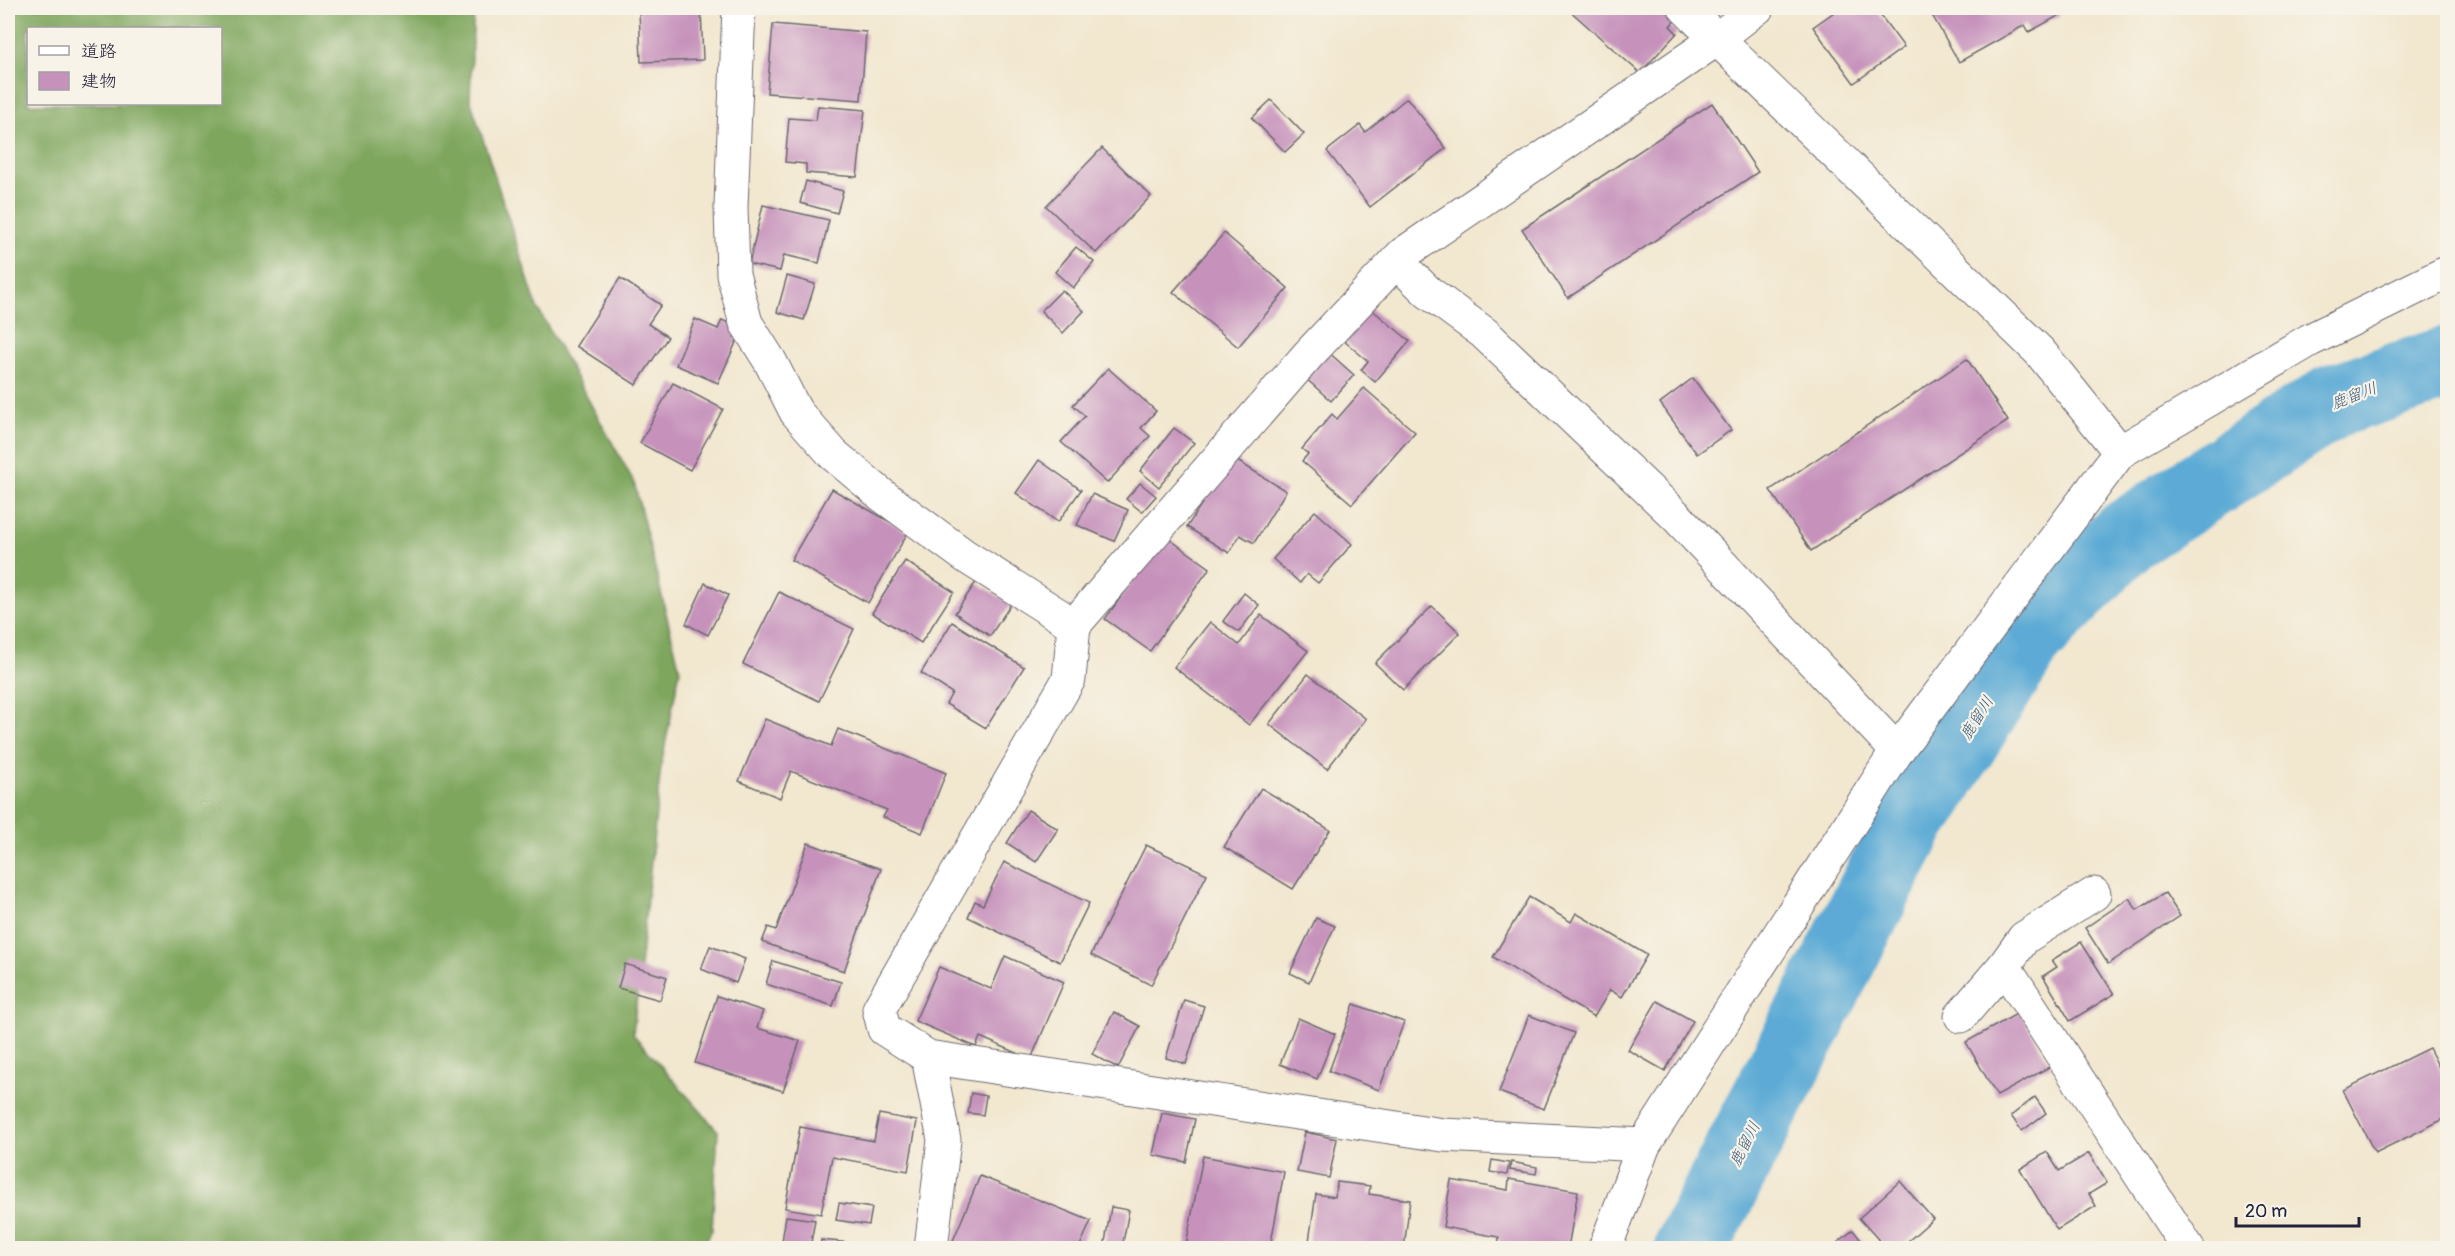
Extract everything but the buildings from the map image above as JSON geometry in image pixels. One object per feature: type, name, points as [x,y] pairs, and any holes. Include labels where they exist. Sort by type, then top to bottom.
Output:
[{"type":"street","points":[[739,8],[730,207],[733,274],[746,323],[770,361],[796,412],[834,455],[883,496],[965,556],[1074,625]]},
{"type":"street","points":[[1685,8],[2040,352],[2120,452]]},
{"type":"street","points":[[1644,1145],[1443,1135],[928,1057],[885,1029],[879,1009],[1069,679],[1074,625],[1308,356],[1403,254],[1718,39],[1757,8]]},
{"type":"street","points":[[1396,261],[1428,292],[1484,333],[1677,516],[1897,751]]},
{"type":"street","points":[[1605,1248],[1644,1145],[1897,751],[2120,452],[2310,340],[2448,272]]},
{"type":"street","points":[[1961,1016],[2004,966],[2024,938],[2094,894]]},
{"type":"street","points":[[2004,966],[2188,1248]]},
{"type":"street","points":[[928,1057],[944,1140],[931,1248]]},
{"type":"green space","points":[[8,8],[474,8],[470,99],[537,307],[634,482],[680,670],[661,766],[633,1034],[718,1131],[712,1230],[702,1248],[8,1248]]},
{"type":"waterway","name":"鹿留川","points":[[1691,1248],[1908,826],[2029,636],[2124,538],[2333,401],[2448,363]]}]
